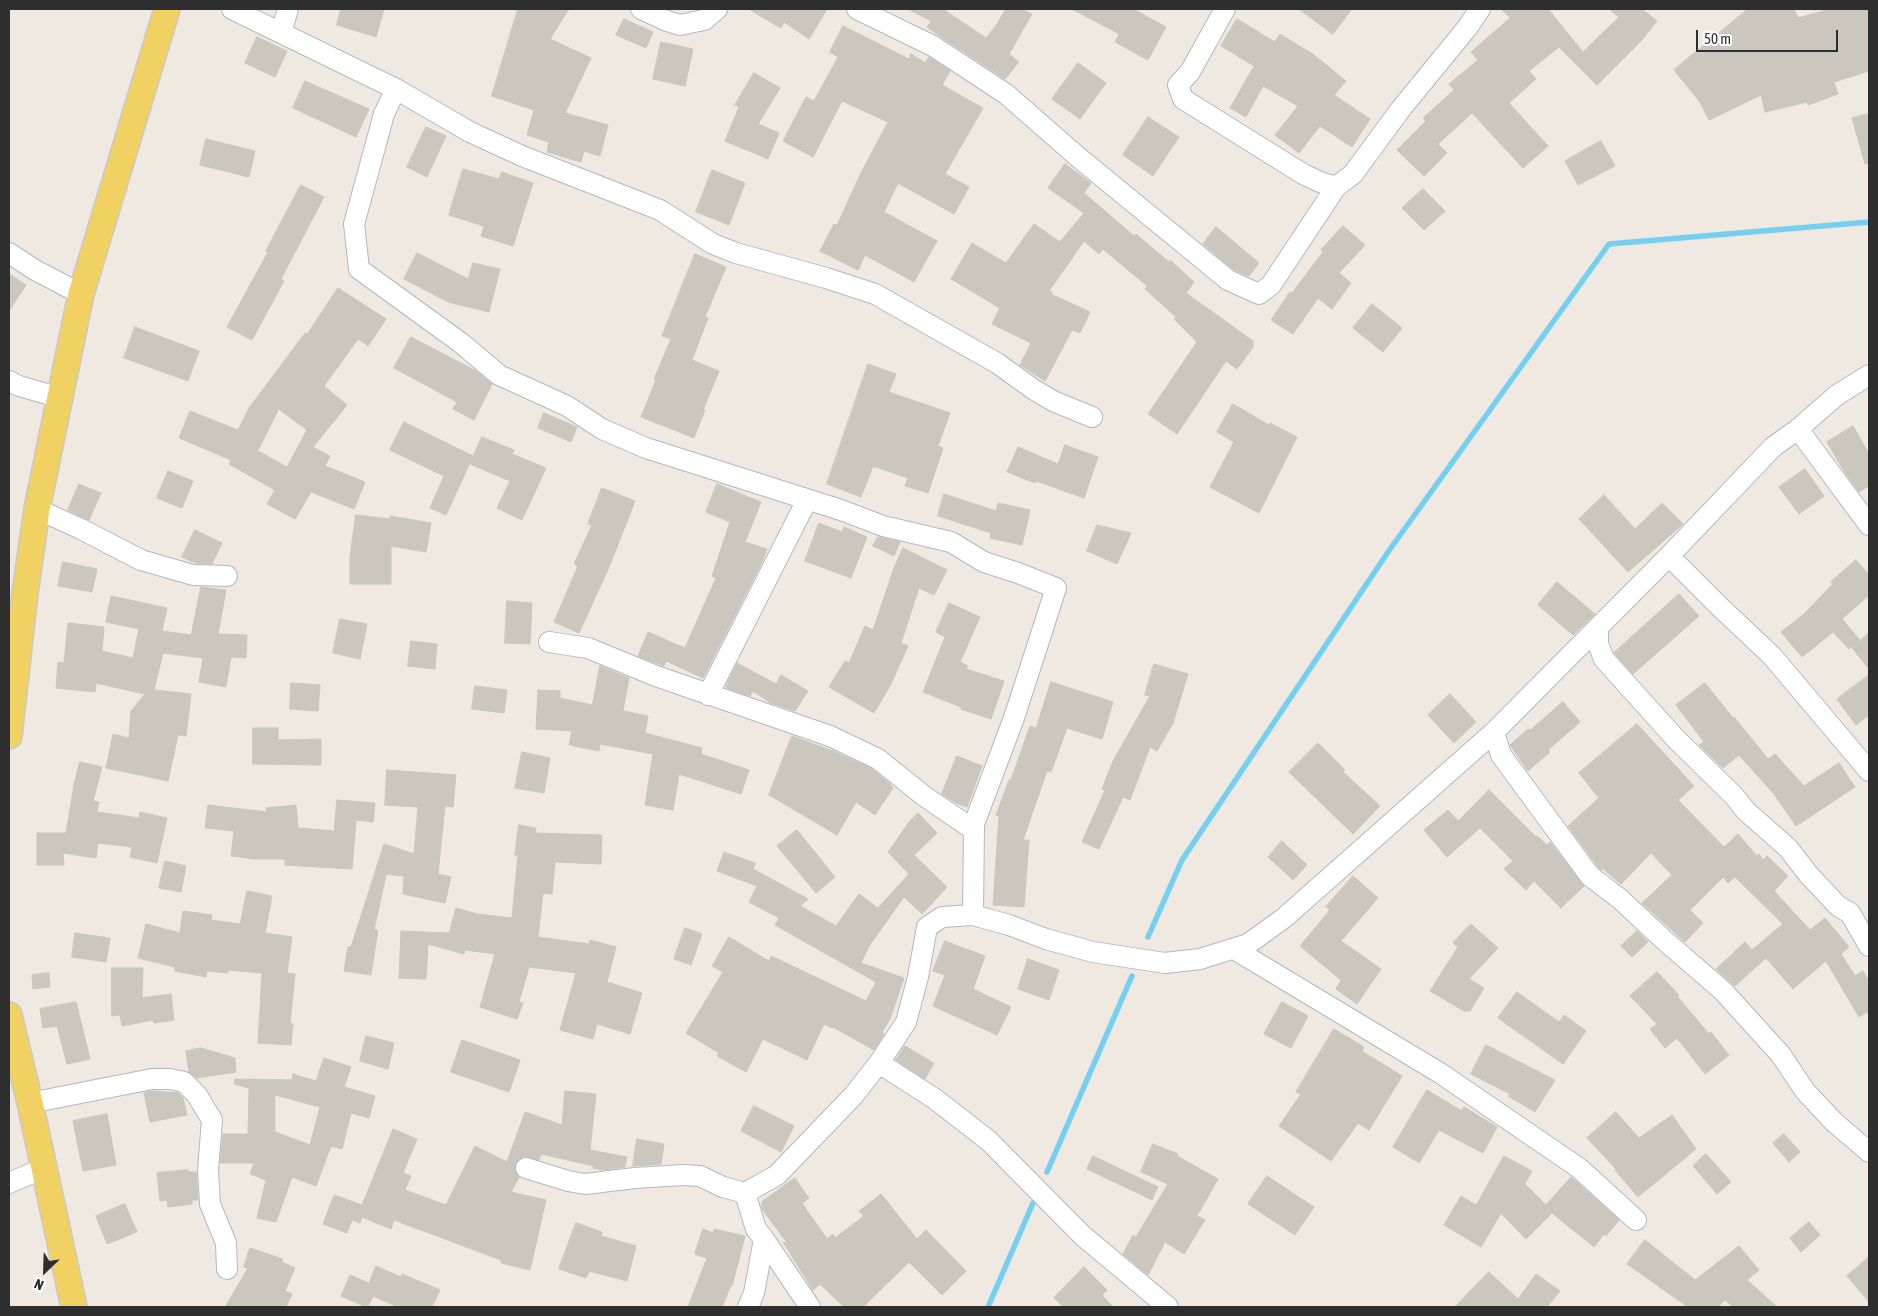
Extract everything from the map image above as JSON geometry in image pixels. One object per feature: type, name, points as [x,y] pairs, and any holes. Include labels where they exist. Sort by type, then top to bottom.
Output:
[{"type":"main road","points":[[9,736],[13,658],[37,509],[81,294],[166,9]]},
{"type":"main road","points":[[9,1015],[74,1307]]},
{"type":"street","points":[[232,9],[396,89],[470,132],[522,156],[660,210],[713,244],[736,254],[826,278],[875,294],[997,362],[1053,401],[1092,417]]},
{"type":"street","points":[[281,33],[288,9]]},
{"type":"street","points":[[641,9],[667,22],[680,25],[704,20],[717,9]]},
{"type":"street","points":[[858,9],[933,46],[1006,94],[1078,157],[1228,280],[1259,294],[1271,286],[1336,187],[1353,174],[1400,110],[1467,28],[1480,9]]},
{"type":"street","points":[[1225,9],[1190,72],[1178,85],[1183,99],[1303,174],[1336,187]]},
{"type":"street","points":[[396,89],[384,114],[354,224],[359,268],[461,343],[500,375],[567,406],[602,429],[646,448],[883,526],[951,542],[984,562],[1056,588],[1014,718],[974,824],[973,915]]},
{"type":"street","points":[[9,253],[35,270],[81,294]]},
{"type":"street","points":[[526,1168],[568,1181],[585,1184],[644,1177],[700,1176],[723,1188],[745,1193],[777,1175],[853,1096],[879,1063],[906,1022],[918,977],[927,928],[942,917],[973,915],[1093,952],[1165,964],[1200,959],[1248,944],[1284,918],[1494,732],[1669,556],[1766,454],[1837,395],[1869,375]]},
{"type":"street","points":[[9,381],[60,398]]},
{"type":"street","points":[[1798,429],[1869,525]]},
{"type":"street","points":[[708,695],[807,500]]},
{"type":"street","points":[[37,509],[141,560],[192,575],[226,576]]},
{"type":"street","points":[[1669,556],[1772,656],[1869,772]]},
{"type":"street","points":[[1598,628],[1598,644],[1604,659],[1675,738],[1734,796],[1746,811],[1788,848],[1808,874],[1838,906],[1850,913],[1869,946]]},
{"type":"street","points":[[549,642],[588,648],[708,695],[830,736],[878,760],[924,796],[974,830]]},
{"type":"street","points":[[1494,732],[1501,755],[1590,876],[1620,899],[1724,991],[1781,1055],[1804,1091],[1834,1122],[1869,1152]]},
{"type":"street","points":[[1234,949],[1440,1073],[1579,1168],[1636,1220]]},
{"type":"street","points":[[879,1063],[935,1099],[989,1142],[1083,1236],[1168,1307]]},
{"type":"street","points":[[30,1103],[152,1079],[170,1078],[184,1082],[197,1095],[212,1120],[208,1170],[210,1204],[226,1244],[227,1269]]},
{"type":"street","points":[[9,1183],[44,1168]]},
{"type":"street","points":[[745,1193],[756,1229],[810,1307]]},
{"type":"street","points":[[748,1307],[754,1293],[764,1239]]},
{"type":"building","points":[[341,9],[384,9],[376,37],[337,25]]},
{"type":"building","points":[[518,9],[569,9],[550,39],[591,58],[565,113],[608,125],[600,156],[584,151],[581,162],[547,152],[549,142],[527,135],[534,110],[492,96]]},
{"type":"building","points":[[749,9],[827,9],[809,39],[784,22],[781,28]]},
{"type":"building","points":[[908,9],[943,9],[986,38],[1006,9],[1022,9],[1032,14],[1009,54],[1019,62],[1005,79],[927,27],[931,21]]},
{"type":"building","points":[[1072,9],[1133,9],[1166,27],[1148,60],[1115,42],[1119,34]]},
{"type":"building","points":[[1299,9],[1352,9],[1333,34]]},
{"type":"building","points":[[1501,9],[1548,9],[1583,52],[1619,17],[1609,9],[1642,9],[1657,21],[1641,41],[1597,85],[1559,47],[1529,71],[1536,79],[1509,103],[1548,146],[1523,168],[1472,113],[1438,144],[1447,153],[1424,176],[1397,150],[1426,121],[1423,118],[1454,90],[1449,84],[1478,60],[1471,52],[1510,18]]},
{"type":"building","points":[[1748,9],[1794,9],[1798,18],[1830,9],[1869,9],[1869,71],[1834,82],[1838,94],[1808,105],[1807,102],[1765,112],[1761,95],[1709,120],[1700,102],[1674,70]]},
{"type":"building","points":[[624,19],[653,32],[646,48],[616,35]]},
{"type":"building","points":[[1237,19],[1275,42],[1280,34],[1314,55],[1346,81],[1334,95],[1370,119],[1352,147],[1320,126],[1299,153],[1275,135],[1298,106],[1263,86],[1246,117],[1230,108],[1254,66],[1221,46]]},
{"type":"building","points":[[843,26],[909,59],[911,54],[925,63],[929,57],[950,71],[942,85],[983,108],[945,174],[969,187],[954,214],[898,183],[884,212],[937,241],[914,282],[865,255],[858,270],[820,251],[834,224],[837,225],[861,173],[888,122],[842,101],[813,157],[783,141],[806,97],[814,101],[838,57],[830,52]]},
{"type":"building","points":[[257,37],[287,51],[275,77],[245,63]]},
{"type":"building","points":[[661,42],[693,49],[685,86],[653,79]]},
{"type":"building","points":[[1078,63],[1106,83],[1080,119],[1052,99]]},
{"type":"building","points":[[754,73],[780,88],[758,124],[779,133],[768,159],[725,141],[739,107],[735,105]]},
{"type":"building","points":[[305,81],[369,109],[356,137],[293,108]]},
{"type":"building","points":[[1869,114],[1869,163],[1865,164],[1852,118]]},
{"type":"building","points":[[1148,117],[1179,137],[1153,176],[1123,155]]},
{"type":"building","points":[[426,127],[446,136],[427,177],[407,167]]},
{"type":"building","points":[[206,139],[255,151],[249,177],[200,165]]},
{"type":"building","points":[[1601,141],[1615,166],[1578,185],[1565,161]]},
{"type":"building","points":[[1065,164],[1091,183],[1084,193],[1134,236],[1136,234],[1169,262],[1170,260],[1194,282],[1186,293],[1253,341],[1253,347],[1237,369],[1226,361],[1177,434],[1148,414],[1197,342],[1174,319],[1176,317],[1145,289],[1147,286],[1103,249],[1099,254],[1084,241],[1049,291],[1052,292],[1051,294],[1090,312],[1080,333],[1072,330],[1045,381],[1020,365],[1031,343],[992,324],[1000,308],[951,279],[972,243],[1006,263],[1034,224],[1060,242],[1084,213],[1048,188]]},
{"type":"building","points":[[463,169],[499,179],[502,172],[533,183],[513,246],[481,236],[484,226],[449,215]]},
{"type":"building","points":[[712,170],[745,183],[729,225],[696,212]]},
{"type":"building","points":[[301,185],[324,197],[281,279],[284,281],[252,340],[227,327],[268,252],[266,251]]},
{"type":"building","points":[[1423,189],[1445,211],[1424,230],[1402,208]]},
{"type":"building","points":[[1343,226],[1365,245],[1339,273],[1351,283],[1332,309],[1318,298],[1293,334],[1271,320],[1290,292],[1292,293],[1323,252],[1321,250]]},
{"type":"building","points":[[1216,227],[1259,263],[1249,276],[1234,270],[1203,244]]},
{"type":"building","points":[[417,253],[468,279],[473,263],[500,269],[489,312],[448,302],[404,279]]},
{"type":"building","points":[[695,254],[726,267],[705,317],[708,318],[692,360],[719,371],[694,438],[641,417],[656,380],[654,379],[671,339],[662,336]]},
{"type":"building","points":[[9,274],[26,285],[9,311]]},
{"type":"building","points":[[338,288],[386,319],[368,346],[358,339],[324,386],[347,405],[313,447],[330,456],[325,466],[365,482],[354,509],[311,492],[295,519],[267,504],[275,490],[229,464],[231,460],[179,438],[190,411],[238,430],[249,408],[305,333],[307,334]],"holes":[[[279,409],[307,430],[287,467],[258,451]]]},
{"type":"building","points":[[1372,304],[1402,328],[1383,352],[1353,328]]},
{"type":"building","points":[[135,327],[199,351],[188,381],[124,358]]},
{"type":"building","points":[[411,337],[476,371],[492,384],[474,420],[453,409],[457,402],[394,368]]},
{"type":"building","points":[[868,364],[896,374],[889,392],[950,413],[938,446],[943,448],[928,493],[905,486],[908,478],[873,466],[861,497],[827,484]]},
{"type":"building","points":[[1233,404],[1269,425],[1270,423],[1297,437],[1259,513],[1210,487],[1234,442],[1217,432]]},
{"type":"building","points":[[544,413],[577,427],[571,442],[538,428]]},
{"type":"building","points":[[404,422],[473,456],[446,515],[430,508],[444,476],[390,450]]},
{"type":"building","points":[[1853,426],[1869,454],[1869,486],[1859,492],[1827,442]]},
{"type":"building","points":[[482,437],[514,450],[512,454],[546,468],[522,520],[497,508],[510,481],[470,464]]},
{"type":"building","points":[[1065,445],[1098,457],[1084,498],[1007,472],[1018,447],[1058,464]]},
{"type":"building","points":[[1805,469],[1824,496],[1799,514],[1779,487]]},
{"type":"building","points":[[168,471],[193,481],[182,508],[157,498]]},
{"type":"building","points":[[79,484],[101,493],[89,520],[68,510]]},
{"type":"building","points":[[717,484],[761,502],[745,542],[767,549],[703,678],[666,661],[664,666],[638,656],[648,632],[685,648],[716,578],[712,576],[730,522],[706,512]]},
{"type":"building","points":[[602,488],[635,501],[610,565],[579,633],[554,622],[578,566],[574,564],[592,525],[588,524]]},
{"type":"building","points":[[944,494],[996,511],[998,503],[1030,510],[1022,545],[990,538],[991,533],[938,516]]},
{"type":"building","points":[[1604,495],[1635,529],[1662,503],[1683,524],[1628,572],[1579,519]]},
{"type":"building","points":[[356,515],[390,519],[390,516],[431,523],[426,552],[391,546],[391,584],[350,584],[350,557]]},
{"type":"building","points":[[819,523],[842,532],[844,527],[867,537],[851,578],[805,561]]},
{"type":"building","points":[[1097,525],[1131,533],[1117,564],[1087,551]]},
{"type":"building","points":[[195,530],[222,543],[212,564],[196,563],[182,557]]},
{"type":"building","points":[[878,537],[900,542],[894,556],[873,546]]},
{"type":"building","points":[[903,548],[947,570],[934,595],[919,588],[901,643],[908,646],[890,686],[874,713],[829,687],[845,661],[849,663],[865,626],[873,630],[894,568]]},
{"type":"building","points":[[1856,560],[1869,575],[1869,595],[1842,619],[1860,640],[1849,649],[1833,632],[1802,657],[1781,632],[1804,614],[1833,584],[1831,582]]},
{"type":"building","points":[[63,562],[97,569],[92,592],[58,586]]},
{"type":"building","points":[[1557,582],[1595,614],[1573,635],[1538,605]]},
{"type":"building","points":[[201,587],[226,590],[218,634],[247,635],[246,658],[231,657],[226,687],[199,682],[203,658],[163,653],[154,690],[191,694],[186,736],[178,735],[168,781],[106,768],[113,734],[129,738],[131,711],[145,694],[96,683],[95,692],[56,688],[58,662],[64,663],[68,623],[104,627],[102,651],[133,658],[139,629],[106,622],[111,596],[167,608],[162,631],[191,635]]},
{"type":"building","points":[[1679,594],[1699,616],[1633,674],[1614,653]]},
{"type":"building","points":[[507,601],[532,603],[530,644],[505,643]]},
{"type":"building","points":[[949,603],[980,617],[960,662],[968,666],[966,669],[1004,681],[991,719],[961,709],[961,707],[923,692],[945,637],[936,632]]},
{"type":"building","points":[[340,619],[367,624],[360,659],[333,653]]},
{"type":"building","points":[[1869,633],[1869,669],[1852,648]]},
{"type":"building","points":[[411,641],[437,644],[435,669],[408,666]]},
{"type":"building","points":[[737,663],[776,684],[781,675],[808,691],[795,711],[771,703],[753,691],[750,696],[729,689],[726,687]]},
{"type":"building","points":[[1154,664],[1188,674],[1173,723],[1157,751],[1150,747],[1130,800],[1123,797],[1099,849],[1082,842],[1105,790],[1102,789],[1113,761],[1150,696],[1145,695]]},
{"type":"building","points":[[600,666],[629,678],[623,711],[648,716],[645,733],[702,748],[701,754],[749,770],[741,794],[679,774],[673,810],[645,805],[653,754],[600,744],[599,751],[569,745],[572,731],[536,729],[538,690],[560,691],[560,698],[592,705]]},
{"type":"building","points":[[1869,675],[1869,715],[1856,725],[1837,699]]},
{"type":"building","points":[[1051,682],[1113,702],[1102,739],[1067,728],[1051,772],[1047,771],[1023,840],[1029,840],[1024,907],[993,905],[999,816],[996,815],[1009,780],[1011,780],[1030,726],[1036,728]]},
{"type":"building","points":[[291,683],[320,685],[318,711],[290,709]]},
{"type":"building","points":[[1705,683],[1768,759],[1775,754],[1804,786],[1839,763],[1855,787],[1796,826],[1774,794],[1739,755],[1723,768],[1699,745],[1704,742],[1676,705]]},
{"type":"building","points":[[475,686],[507,690],[504,713],[472,709]]},
{"type":"building","points":[[1450,694],[1476,722],[1454,743],[1428,715]]},
{"type":"building","points":[[1563,702],[1580,722],[1548,750],[1550,752],[1528,771],[1510,745]]},
{"type":"building","points":[[1637,724],[1694,786],[1678,800],[1724,847],[1738,834],[1757,856],[1759,854],[1763,860],[1767,856],[1788,876],[1774,891],[1810,930],[1825,918],[1849,947],[1841,954],[1855,976],[1863,971],[1869,982],[1869,1011],[1859,1017],[1826,961],[1793,989],[1766,958],[1735,986],[1716,969],[1745,942],[1752,950],[1783,924],[1735,877],[1728,883],[1723,877],[1690,910],[1703,923],[1685,942],[1642,903],[1672,875],[1651,853],[1621,884],[1602,868],[1601,870],[1599,868],[1568,826],[1599,798],[1579,773]]},
{"type":"building","points":[[253,728],[278,728],[278,740],[321,739],[321,765],[253,764]]},
{"type":"building","points":[[792,736],[833,751],[872,769],[889,783],[893,788],[875,815],[856,802],[837,835],[769,795]]},
{"type":"building","points":[[1318,743],[1345,770],[1343,772],[1380,806],[1353,834],[1289,772]]},
{"type":"building","points":[[522,752],[550,758],[544,793],[515,788]]},
{"type":"building","points":[[957,756],[982,766],[967,807],[956,803],[942,794]]},
{"type":"building","points":[[80,762],[102,767],[93,801],[99,802],[97,812],[139,818],[140,812],[167,818],[157,863],[130,857],[132,847],[98,843],[96,858],[63,853],[64,865],[37,865],[37,833],[66,833]]},
{"type":"building","points":[[387,770],[456,775],[453,807],[445,806],[438,874],[451,877],[445,903],[403,894],[404,876],[384,874],[386,875],[374,930],[378,930],[371,975],[344,971],[348,947],[351,947],[384,844],[414,854],[418,807],[385,805]]},
{"type":"building","points":[[1489,790],[1536,837],[1547,845],[1550,842],[1584,886],[1561,908],[1534,881],[1526,890],[1504,869],[1513,861],[1480,828],[1447,857],[1424,830],[1448,810],[1458,821]]},
{"type":"building","points":[[337,800],[375,803],[373,822],[356,820],[352,869],[285,865],[285,859],[254,859],[231,856],[234,831],[205,828],[208,805],[267,812],[266,808],[296,805],[298,828],[334,831]]},
{"type":"building","points":[[918,813],[937,833],[914,855],[947,887],[922,914],[904,897],[869,946],[861,963],[904,978],[890,1019],[882,1032],[884,1034],[874,1050],[824,1024],[807,1060],[763,1039],[746,1072],[717,1056],[719,1053],[686,1033],[723,972],[712,966],[729,937],[769,961],[771,956],[866,1001],[876,982],[775,925],[779,918],[749,902],[757,886],[717,871],[724,852],[755,863],[753,869],[808,899],[800,906],[836,926],[859,894],[878,908],[909,874],[888,852]]},
{"type":"building","points":[[519,825],[536,828],[535,833],[602,835],[601,864],[555,862],[552,894],[543,893],[538,937],[589,944],[590,940],[616,947],[607,982],[642,993],[630,1034],[597,1024],[593,1039],[560,1030],[576,973],[529,967],[519,1002],[523,1003],[517,1019],[480,1007],[495,954],[465,950],[464,954],[428,944],[426,979],[399,978],[401,931],[449,933],[456,908],[477,914],[512,918],[518,856],[515,855]]},
{"type":"building","points":[[797,830],[835,877],[816,893],[777,846]]},
{"type":"building","points":[[1282,841],[1307,865],[1293,880],[1268,857]]},
{"type":"building","points":[[165,861],[186,866],[181,892],[159,888]]},
{"type":"building","points":[[1353,876],[1378,898],[1341,941],[1381,969],[1357,1004],[1336,989],[1341,980],[1300,946],[1330,910],[1326,907]]},
{"type":"building","points":[[247,891],[272,896],[265,933],[292,937],[287,973],[295,974],[290,1023],[293,1024],[291,1045],[258,1043],[262,973],[228,970],[228,973],[207,971],[206,977],[175,971],[175,967],[138,958],[146,924],[180,933],[183,911],[212,915],[211,920],[240,924]]},
{"type":"building","points":[[1471,924],[1498,948],[1469,979],[1484,988],[1470,1011],[1464,1011],[1430,991],[1458,947],[1453,943]]},
{"type":"building","points":[[685,928],[702,934],[691,965],[674,959]]},
{"type":"building","points":[[1637,931],[1648,942],[1632,957],[1621,946]]},
{"type":"building","points":[[75,933],[110,938],[106,962],[72,957]]},
{"type":"building","points":[[945,941],[985,956],[973,989],[1011,1007],[997,1035],[933,1006],[945,975],[933,971]]},
{"type":"building","points":[[1028,959],[1059,970],[1049,1000],[1018,989]]},
{"type":"building","points":[[112,968],[143,968],[142,998],[171,994],[174,1020],[154,1023],[153,1020],[122,1026],[120,1015],[112,1016]]},
{"type":"building","points":[[1657,972],[1679,995],[1677,996],[1709,1034],[1711,1032],[1729,1055],[1705,1074],[1677,1038],[1665,1048],[1650,1029],[1657,1024],[1630,996]]},
{"type":"building","points":[[49,973],[50,987],[33,989],[32,975]]},
{"type":"building","points":[[1517,992],[1559,1022],[1564,1015],[1586,1031],[1563,1064],[1498,1018]]},
{"type":"building","points":[[76,1002],[90,1059],[67,1064],[57,1026],[43,1028],[40,1009]]},
{"type":"building","points":[[1282,1002],[1308,1016],[1291,1048],[1264,1034]]},
{"type":"building","points":[[1334,1029],[1364,1047],[1362,1051],[1402,1076],[1369,1130],[1358,1123],[1331,1161],[1279,1126],[1301,1094],[1296,1092]]},
{"type":"building","points":[[366,1036],[394,1043],[388,1069],[360,1061]]},
{"type":"building","points":[[462,1040],[520,1060],[509,1092],[451,1072]]},
{"type":"building","points":[[1486,1045],[1555,1080],[1535,1112],[1508,1096],[1510,1094],[1471,1074]]},
{"type":"building","points":[[905,1046],[934,1063],[925,1079],[896,1060]]},
{"type":"building","points":[[201,1048],[235,1058],[236,1072],[197,1078],[189,1072],[186,1051]]},
{"type":"building","points":[[324,1058],[351,1067],[344,1087],[375,1096],[369,1118],[351,1113],[342,1149],[331,1146],[316,1186],[292,1177],[276,1222],[257,1218],[266,1180],[250,1174],[254,1163],[220,1163],[223,1134],[248,1134],[249,1088],[234,1084],[235,1079],[292,1080],[293,1074],[316,1081]],"holes":[[[275,1095],[320,1107],[310,1145],[275,1132]]]},
{"type":"building","points":[[1427,1090],[1462,1111],[1464,1107],[1497,1127],[1483,1153],[1439,1130],[1419,1163],[1393,1147]]},
{"type":"building","points":[[153,1091],[178,1093],[183,1098],[187,1115],[150,1122],[144,1093]]},
{"type":"building","points":[[565,1091],[596,1094],[590,1150],[627,1157],[625,1167],[603,1170],[593,1168],[594,1166],[541,1154],[539,1160],[524,1156],[518,1160],[514,1170],[519,1177],[511,1192],[546,1200],[530,1270],[501,1263],[501,1260],[394,1220],[391,1229],[362,1217],[360,1223],[352,1220],[347,1233],[323,1224],[334,1195],[362,1205],[393,1129],[417,1139],[403,1173],[411,1176],[405,1190],[446,1205],[475,1146],[507,1162],[525,1112],[562,1125]]},
{"type":"building","points":[[754,1106],[794,1126],[781,1152],[741,1131]]},
{"type":"building","points":[[1616,1112],[1639,1138],[1672,1115],[1696,1149],[1638,1197],[1616,1169],[1587,1138]]},
{"type":"building","points":[[107,1114],[116,1165],[83,1171],[73,1121]]},
{"type":"building","points":[[1784,1134],[1800,1152],[1789,1162],[1773,1143]]},
{"type":"building","points":[[637,1139],[664,1144],[661,1164],[633,1166]]},
{"type":"building","points":[[1153,1144],[1178,1154],[1177,1156],[1218,1179],[1197,1216],[1205,1220],[1184,1254],[1165,1242],[1148,1275],[1123,1254],[1133,1235],[1136,1237],[1168,1184],[1141,1172]]},
{"type":"building","points":[[1706,1154],[1731,1182],[1717,1194],[1693,1166]]},
{"type":"building","points":[[1093,1156],[1158,1187],[1152,1200],[1087,1169]]},
{"type":"building","points":[[1504,1156],[1532,1171],[1525,1184],[1546,1205],[1571,1177],[1619,1220],[1594,1247],[1552,1213],[1526,1239],[1501,1213],[1481,1247],[1444,1225],[1461,1196],[1476,1205]]},
{"type":"building","points":[[188,1170],[189,1172],[196,1172],[198,1200],[192,1200],[192,1204],[168,1207],[167,1200],[160,1201],[157,1173]]},
{"type":"building","points":[[1267,1176],[1314,1207],[1295,1235],[1248,1204]]},
{"type":"building","points":[[795,1178],[809,1198],[802,1203],[827,1239],[833,1234],[835,1238],[864,1216],[859,1211],[881,1194],[917,1239],[926,1230],[966,1271],[942,1295],[909,1262],[863,1307],[844,1307],[820,1284],[813,1290],[783,1242],[788,1244],[762,1209],[762,1202]]},
{"type":"building","points":[[125,1204],[137,1232],[107,1244],[96,1216]]},
{"type":"building","points":[[1809,1222],[1820,1235],[1801,1252],[1790,1238]]},
{"type":"building","points":[[576,1223],[602,1232],[601,1236],[636,1246],[627,1281],[589,1271],[586,1278],[559,1269]]},
{"type":"building","points":[[703,1229],[713,1233],[714,1229],[745,1236],[732,1286],[722,1307],[688,1307],[707,1258],[695,1254]]},
{"type":"building","points":[[1645,1240],[1695,1280],[1739,1246],[1759,1270],[1747,1280],[1777,1307],[1733,1307],[1725,1300],[1718,1307],[1688,1307],[1627,1264]]},
{"type":"building","points":[[250,1248],[283,1259],[282,1262],[295,1268],[285,1291],[292,1294],[286,1307],[225,1307],[248,1268],[244,1267]]},
{"type":"building","points":[[1869,1257],[1869,1302],[1847,1276]]},
{"type":"building","points":[[376,1266],[401,1277],[402,1274],[440,1290],[432,1307],[398,1307],[373,1296],[368,1307],[366,1307],[341,1296],[350,1275],[369,1283]]},
{"type":"building","points":[[1084,1267],[1107,1290],[1102,1295],[1113,1307],[1064,1307],[1054,1298]]},
{"type":"building","points":[[1489,1272],[1518,1299],[1536,1274],[1560,1291],[1547,1307],[1455,1307]]},
{"type":"waterway","points":[[1148,937],[1182,860],[1388,552],[1609,244],[1869,222]]},
{"type":"waterway","points":[[1047,1172],[1132,976]]},
{"type":"waterway","points":[[988,1307],[1033,1203]]}]
